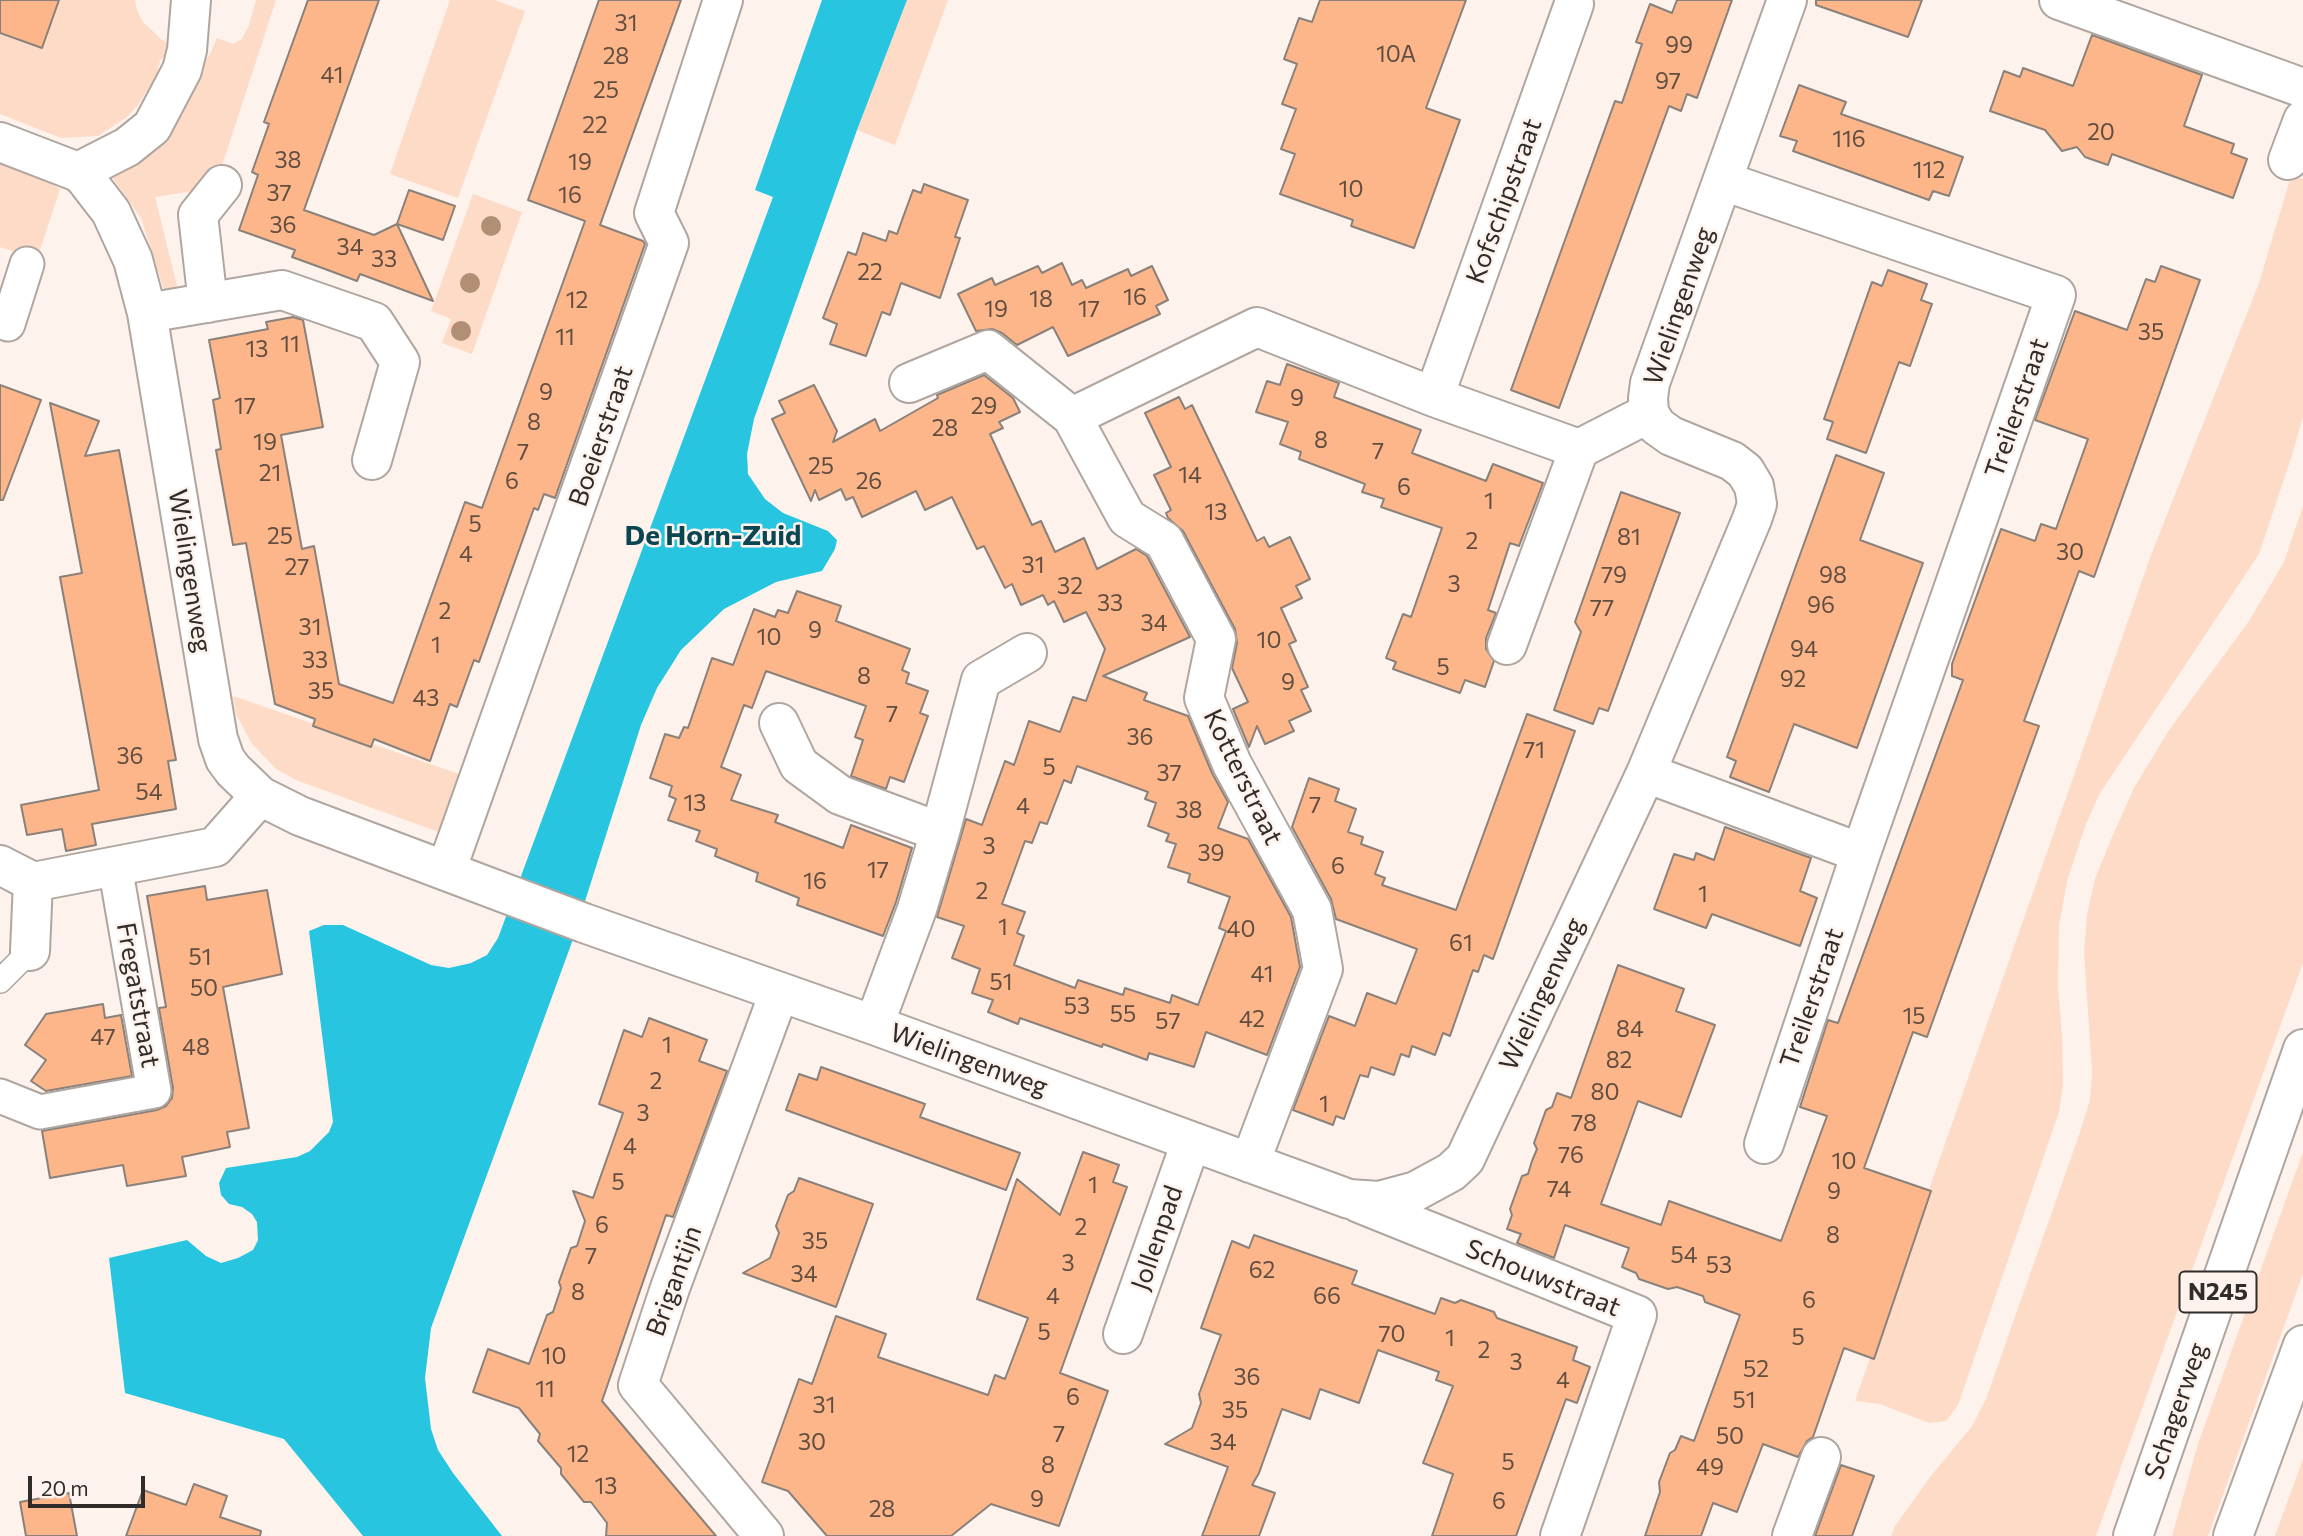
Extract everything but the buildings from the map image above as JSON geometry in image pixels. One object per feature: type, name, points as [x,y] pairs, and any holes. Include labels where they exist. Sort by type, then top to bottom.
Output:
[{"type":"street","points":[[78,172],[127,147],[152,127],[182,70],[187,50],[191,0]]},
{"type":"street","name":"Boeierstraat","points":[[446,871],[669,243],[654,213],[723,0]]},
{"type":"street","name":"Wielingenweg","points":[[0,142],[78,172],[106,203],[124,236],[147,313],[218,739],[225,759],[233,770],[260,796],[300,816],[584,923],[874,1025],[1349,1199],[1378,1200],[1416,1191],[1451,1172],[1465,1159],[1646,773],[1757,504],[1754,486],[1745,471],[1732,461],[1671,436],[1657,426],[1649,413],[1648,398],[1650,383],[1787,0]]},
{"type":"street","points":[[2059,0],[2303,88]]},
{"type":"street","name":"Kofschipstraat","points":[[1434,397],[1574,4]]},
{"type":"street","points":[[2288,160],[2303,120]]},
{"type":"street","name":"Treilerstraat","points":[[1723,181],[2056,295],[1763,1143]]},
{"type":"street","points":[[208,303],[198,215],[222,185]]},
{"type":"street","points":[[15,334],[27,264]]},
{"type":"street","points":[[147,313],[282,290],[374,322],[400,362],[372,460]]},
{"type":"street","points":[[1072,417],[1257,327],[1434,397],[1579,449]]},
{"type":"street","name":"Kotterstraat","points":[[909,383],[988,350],[1072,417],[1127,518],[1164,541],[1216,639],[1204,698],[1232,764],[1312,910],[1323,969],[1250,1163]]},
{"type":"street","points":[[1507,645],[1579,449],[1649,413]]},
{"type":"street","points":[[874,1025],[917,909],[981,680],[1027,653]]},
{"type":"street","points":[[779,723],[799,765],[840,796],[940,832]]},
{"type":"street","points":[[1646,773],[1861,853]]},
{"type":"street","points":[[30,951],[16,874],[116,866],[215,847],[260,796]]},
{"type":"street","name":"Fregatstraat","points":[[0,1096],[40,1112],[154,1091],[116,866]]},
{"type":"street","name":"Brigantijn","points":[[764,1536],[638,1385],[670,1288],[779,993]]},
{"type":"street","name":"Schagerweg","points":[[2133,1536],[2303,1049]]},
{"type":"street","name":"Jollenpad","points":[[1124,1334],[1191,1142]]},
{"type":"street","name":"Schouwstraat","points":[[1349,1199],[1637,1315],[1560,1536]]},
{"type":"street","points":[[2233,1536],[2303,1345]]},
{"type":"street","points":[[1792,1536],[1821,1457]]},
{"type":"lane","points":[[0,981],[30,951]]},
{"type":"shaded area","points":[[57,0],[135,0],[143,22],[172,46],[160,61],[156,76],[138,105],[127,117],[98,136],[61,138],[0,114],[0,34],[40,48]]},
{"type":"shaded area","points":[[256,0],[276,0],[217,181],[194,191],[155,197],[178,290],[165,293],[141,218],[112,177],[115,169],[197,73],[217,38],[233,44],[242,39]]},
{"type":"shaded area","points":[[450,0],[495,0],[525,11],[458,198],[390,174]]},
{"type":"shaded area","points":[[907,0],[948,0],[895,145],[857,130]]},
{"type":"shaded area","points":[[0,161],[38,176],[60,189],[37,259],[0,247]]},
{"type":"shaded area","points":[[2291,176],[2303,179],[2303,417],[2259,554],[2100,793],[2086,824],[2067,881],[2059,926],[2058,986],[2063,1084],[2059,1112],[1958,1405],[1946,1421],[1929,1423],[1880,1404],[1855,1401],[2151,555],[2259,283]]},
{"type":"shaded area","points":[[473,194],[522,212],[472,354],[442,343],[451,319],[431,311]]},
{"type":"shaded area","points":[[2303,506],[2303,963],[2096,1536],[1891,1536],[1895,1526],[1931,1476],[1972,1426],[1986,1399],[2090,1100],[2092,1071],[2084,953],[2087,915],[2095,879],[2134,788],[2169,730],[2249,621],[2284,562]]},
{"type":"shaded area","points":[[233,696],[465,776],[444,834],[296,780],[276,769],[252,744],[236,714]]},
{"type":"shaded area","points":[[2303,1152],[2303,1274],[2208,1536],[2172,1536],[2198,1444]]},
{"type":"shaded area","points":[[2303,1459],[2303,1536],[2275,1536]]},
{"type":"water","points":[[822,0],[907,0],[857,130],[754,419],[747,454],[748,474],[765,499],[783,513],[828,531],[837,540],[835,549],[822,571],[776,582],[724,609],[681,650],[657,688],[641,725],[572,942],[431,1328],[425,1378],[431,1429],[438,1450],[502,1536],[363,1536],[284,1439],[125,1393],[109,1258],[187,1240],[206,1256],[221,1263],[253,1250],[258,1240],[257,1222],[252,1214],[242,1207],[229,1204],[221,1195],[219,1183],[226,1168],[297,1157],[310,1151],[329,1132],[333,1122],[309,931],[324,925],[343,925],[431,965],[449,968],[471,963],[487,955],[498,938],[773,197],[755,190]]},
{"type":"district","name":"De Horn-Zuid","points":[[713,536]]}]
